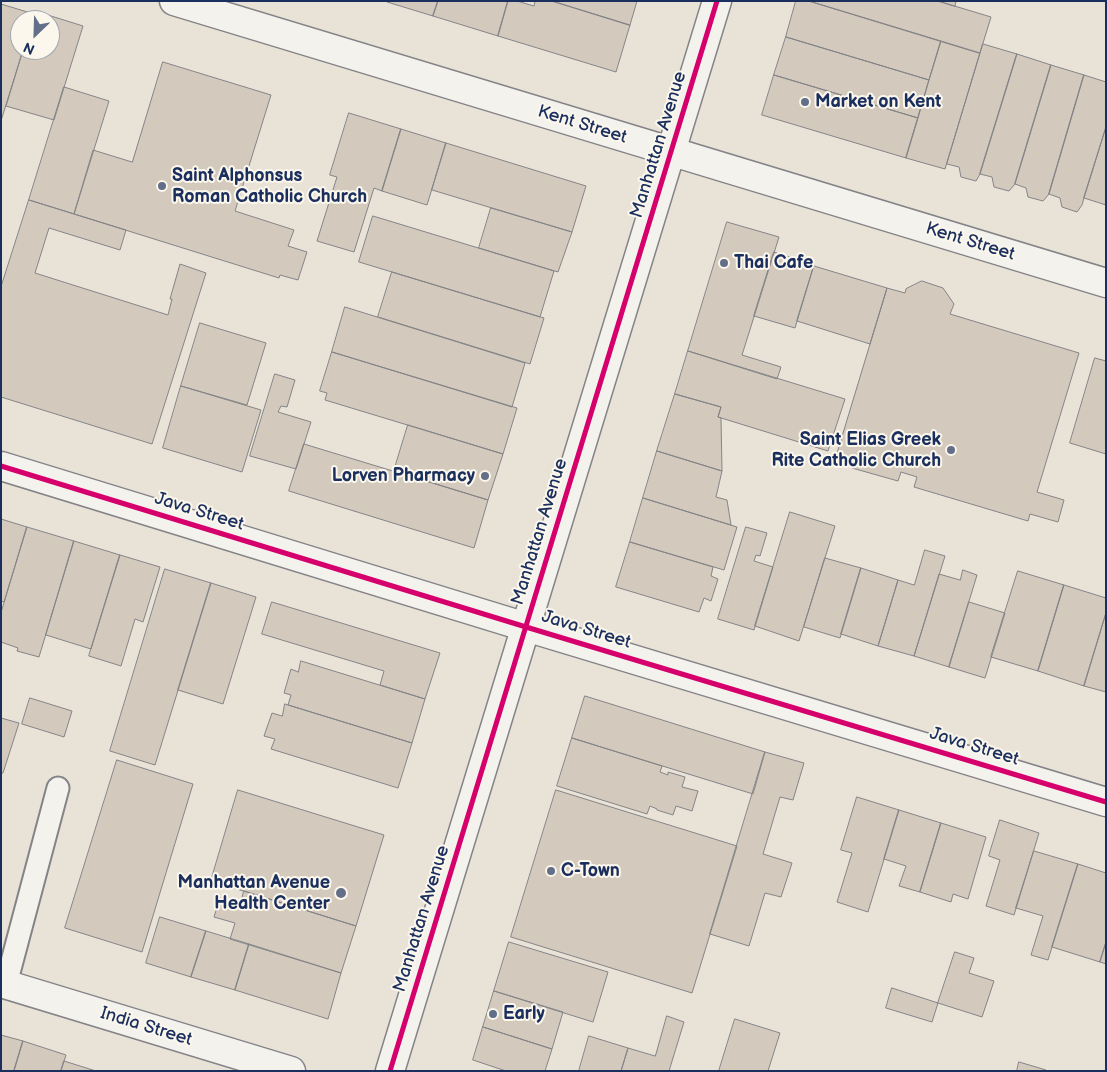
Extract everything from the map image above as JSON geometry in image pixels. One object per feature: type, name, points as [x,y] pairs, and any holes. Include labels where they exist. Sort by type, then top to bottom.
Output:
[{"type":"street","name":"Kent Street","points":[[174,1],[1106,283]]},
{"type":"street","name":"Manhattan Avenue","points":[[390,1071],[717,1]]},
{"type":"street","name":"Java Street","points":[[1,466],[1106,802]]},
{"type":"street","name":"India Street","points":[[4,984],[291,1071]]},
{"type":"lane","points":[[4,984],[58,788]]},
{"type":"building","points":[[387,1],[438,1],[433,16]]},
{"type":"building","points":[[438,1],[508,1],[498,36],[433,16]]},
{"type":"building","points":[[508,1],[517,1],[534,6],[535,1],[552,1],[630,25],[616,72],[498,36]]},
{"type":"building","points":[[552,1],[637,1],[630,25]]},
{"type":"building","points":[[796,1],[809,1],[941,41],[929,80],[786,37]]},
{"type":"building","points":[[809,1],[938,1],[991,17],[980,53]]},
{"type":"building","points":[[938,1],[956,1],[955,6]]},
{"type":"building","points":[[1,4],[21,10],[10,10],[10,60],[20,60],[1,121]]},
{"type":"building","points":[[60,19],[83,26],[54,120],[6,106],[20,60],[60,60]]},
{"type":"building","points":[[786,37],[929,80],[918,118],[774,75]]},
{"type":"building","points":[[941,41],[980,53],[945,169],[906,158]]},
{"type":"building","points":[[983,44],[1017,54],[980,174],[976,181],[961,177],[959,167],[947,164]]},
{"type":"building","points":[[1017,54],[1051,65],[1015,184],[1009,191],[994,187],[992,177],[980,174]]},
{"type":"building","name":"Saint Alphonsus Roman Catholic Church","points":[[163,62],[271,95],[235,211],[294,230],[288,246],[307,252],[298,280],[280,275],[279,278],[74,214],[93,150],[132,162]]},
{"type":"building","points":[[1051,65],[1084,75],[1049,194],[1043,201],[1028,197],[1026,188],[1015,184]]},
{"type":"building","points":[[774,75],[918,118],[906,158],[762,115]]},
{"type":"building","points":[[1084,75],[1106,82],[1106,127],[1082,205],[1077,212],[1062,207],[1060,198],[1049,194]]},
{"type":"building","points":[[64,87],[109,101],[74,214],[29,200]]},
{"type":"building","points":[[349,113],[401,129],[382,191],[374,188],[354,252],[317,241],[337,177],[330,175]]},
{"type":"building","points":[[1106,127],[1106,205],[1084,198]]},
{"type":"building","points":[[401,129],[446,143],[427,205],[382,191]]},
{"type":"building","points":[[446,143],[586,186],[572,232],[432,190]]},
{"type":"building","points":[[29,200],[126,230],[120,250],[49,228],[35,273],[168,315],[172,299],[170,299],[180,264],[206,273],[152,444],[1,397],[1,287]]},
{"type":"building","points":[[491,208],[572,232],[558,272],[479,248]]},
{"type":"building","points":[[373,216],[554,271],[540,317],[359,262]]},
{"type":"building","points":[[727,222],[779,237],[742,355],[781,367],[777,379],[688,351]]},
{"type":"building","points":[[774,252],[814,265],[795,328],[754,316]]},
{"type":"building","points":[[814,266],[887,288],[870,344],[797,321]]},
{"type":"building","points":[[392,272],[544,318],[530,364],[378,317]]},
{"type":"building","points":[[922,281],[943,288],[954,304],[950,314],[1079,353],[1037,492],[1064,500],[1058,522],[1030,514],[1028,521],[914,487],[917,477],[901,472],[898,481],[852,468],[855,459],[837,453],[887,288],[905,293],[906,289]]},
{"type":"building","points":[[345,307],[525,363],[512,407],[332,352]]},
{"type":"building","points":[[200,323],[266,343],[247,405],[181,386]]},
{"type":"building","points":[[688,351],[845,399],[828,451],[718,417],[721,407],[675,394]]},
{"type":"building","points":[[332,352],[517,408],[503,454],[325,400],[327,393],[320,391]]},
{"type":"building","points":[[1095,358],[1106,361],[1106,454],[1070,443]]},
{"type":"building","points":[[275,374],[295,380],[287,407],[281,406],[278,412],[311,422],[296,469],[250,456]]},
{"type":"building","points":[[181,386],[261,410],[242,472],[163,448]]},
{"type":"building","points":[[675,394],[721,407],[718,417],[721,418],[722,471],[657,451]]},
{"type":"building","points":[[408,425],[503,454],[488,500],[394,471]]},
{"type":"building","points":[[304,444],[488,500],[474,548],[289,491]]},
{"type":"building","points":[[657,451],[722,471],[716,497],[727,500],[731,525],[643,498]]},
{"type":"building","points":[[643,498],[737,527],[724,570],[630,542]]},
{"type":"building","points":[[790,512],[835,526],[799,641],[755,626]]},
{"type":"building","points":[[1,519],[27,527],[4,602],[1,601]]},
{"type":"building","points":[[27,527],[74,541],[39,657],[17,651],[18,648],[1,642],[1,613]]},
{"type":"building","points":[[746,527],[767,533],[760,556],[756,555],[754,561],[773,567],[754,630],[718,619]]},
{"type":"building","points":[[74,541],[120,555],[91,649],[46,635]]},
{"type":"building","points":[[630,542],[713,567],[711,576],[718,579],[711,601],[704,598],[699,612],[616,587]]},
{"type":"building","points":[[925,550],[945,556],[914,656],[878,646],[898,580],[914,585]]},
{"type":"building","points":[[120,555],[160,567],[143,622],[135,619],[121,666],[89,656]]},
{"type":"building","points":[[825,558],[861,568],[840,638],[804,627]]},
{"type":"building","points":[[861,568],[898,580],[878,646],[841,634]]},
{"type":"building","points":[[165,569],[211,583],[155,765],[110,751]]},
{"type":"building","points":[[963,570],[977,575],[949,667],[914,656],[939,574],[960,580]]},
{"type":"building","points":[[1018,571],[1064,585],[1038,671],[991,657]]},
{"type":"building","points":[[211,583],[256,597],[223,704],[178,690]]},
{"type":"building","points":[[1064,585],[1106,598],[1106,613],[1084,686],[1038,671]]},
{"type":"building","points":[[272,602],[440,653],[425,699],[380,685],[384,671],[262,634]]},
{"type":"building","points":[[969,602],[1005,613],[985,678],[949,667]]},
{"type":"building","points":[[1106,613],[1106,692],[1084,686]]},
{"type":"building","points":[[301,661],[425,699],[412,743],[288,705],[291,695],[284,693],[291,669],[298,672]]},
{"type":"building","points":[[585,696],[765,752],[753,794],[572,738]]},
{"type":"building","points":[[30,698],[72,711],[64,737],[22,724]]},
{"type":"building","points":[[285,704],[412,743],[398,788],[271,749],[275,739],[264,736],[272,713],[282,716]]},
{"type":"building","points":[[1,718],[19,723],[3,773],[1,773]]},
{"type":"building","points":[[572,738],[662,766],[660,772],[668,775],[668,772],[685,777],[682,787],[698,791],[692,811],[676,806],[673,815],[650,806],[647,814],[557,786]]},
{"type":"building","points":[[765,752],[804,763],[793,800],[780,797],[763,854],[792,863],[781,897],[765,893],[749,946],[710,934]]},
{"type":"building","points":[[117,760],[193,784],[142,952],[65,928]]},
{"type":"building","points":[[238,790],[384,835],[356,926],[211,881]]},
{"type":"building","points":[[556,790],[737,846],[692,993],[511,937]]},
{"type":"building","points":[[857,797],[899,810],[868,912],[837,902],[852,853],[841,850]]},
{"type":"building","points":[[899,810],[941,823],[920,892],[899,886],[906,866],[884,859]]},
{"type":"building","points":[[1000,820],[1039,833],[1014,915],[986,906],[1000,860],[989,856]]},
{"type":"building","points":[[941,823],[986,837],[968,899],[953,894],[951,902],[920,892]]},
{"type":"building","points":[[1034,851],[1078,864],[1048,960],[1031,955],[1043,916],[1016,908]]},
{"type":"building","points":[[1078,864],[1106,873],[1106,942],[1100,962],[1052,947]]},
{"type":"building","points":[[244,891],[356,926],[341,973],[230,939],[235,923],[214,917],[220,898],[240,904]]},
{"type":"building","points":[[160,917],[206,931],[191,977],[146,963]]},
{"type":"building","points":[[206,931],[249,944],[235,990],[191,977]]},
{"type":"building","points":[[509,942],[608,972],[593,1022],[494,991]]},
{"type":"building","points":[[1106,942],[1106,964],[1100,962]]},
{"type":"building","points":[[249,944],[341,973],[328,1019],[235,990]]},
{"type":"building","points":[[955,952],[974,958],[969,973],[994,981],[982,1017],[938,1003]]},
{"type":"building","points":[[892,988],[938,1003],[932,1022],[886,1008]]},
{"type":"building","points":[[494,991],[563,1012],[552,1049],[483,1027]]},
{"type":"building","points":[[667,1016],[684,1022],[669,1071],[621,1071],[628,1048],[655,1056]]},
{"type":"building","points":[[735,1019],[780,1033],[768,1071],[719,1071]]},
{"type":"building","points":[[483,1027],[552,1049],[545,1071],[506,1071],[473,1060]]},
{"type":"building","points":[[1,1035],[23,1041],[14,1071],[1,1071]]},
{"type":"building","points":[[589,1036],[628,1048],[621,1071],[579,1071]]},
{"type":"building","points":[[23,1041],[66,1055],[61,1071],[14,1071]]},
{"type":"building","points":[[64,1061],[96,1071],[61,1071]]},
{"type":"building","points":[[1019,1062],[1046,1070],[1046,1071],[1017,1071]]},
{"type":"cycle path","points":[[390,1071],[717,1]]},
{"type":"cycle path","points":[[1,466],[1106,802]]},
{"type":"place","name":"Market on Kent","points":[[805,102]]},
{"type":"place","name":"Saint Alphonsus Roman Catholic Church","points":[[162,186]]},
{"type":"place","name":"Thai Cafe","points":[[724,263]]},
{"type":"place","name":"Saint Elias Greek Rite Catholic Church","points":[[951,450]]},
{"type":"place","name":"Lorven Pharmacy","points":[[485,476]]},
{"type":"place","name":"C-Town","points":[[551,871]]},
{"type":"place","name":"Manhattan Avenue Health Center","points":[[341,893]]},
{"type":"place","name":"Early","points":[[493,1014]]}]
